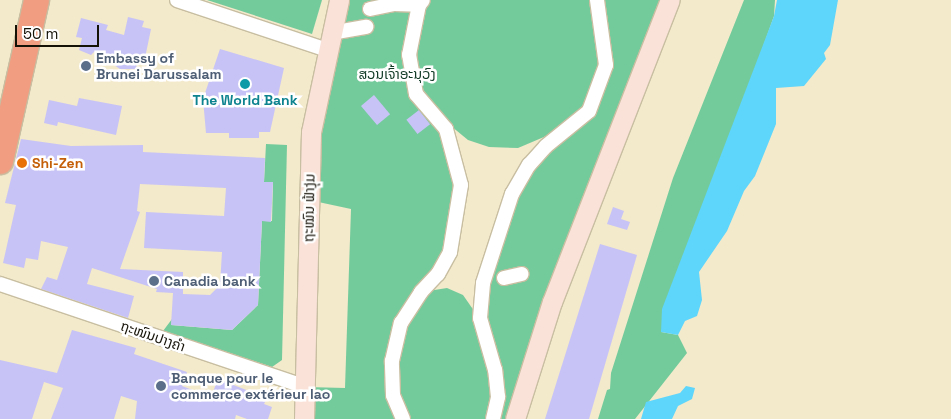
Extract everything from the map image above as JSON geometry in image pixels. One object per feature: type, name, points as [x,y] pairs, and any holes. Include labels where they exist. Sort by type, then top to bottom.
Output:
[{"type":"highway","points":[[0,156],[36,0]]},
{"type":"street","points":[[177,0],[329,41],[366,26]]},
{"type":"street","name":"ຖະໝົນ ຟ້າງຸ່ມ","points":[[304,419],[311,132],[339,0]]},
{"type":"street","points":[[493,419],[498,397],[495,370],[480,318],[483,283],[512,194],[529,165],[546,146],[589,111],[606,65],[598,0]]},
{"type":"street","points":[[515,419],[552,302],[670,0]]},
{"type":"street","points":[[370,9],[394,4],[421,3],[409,55],[416,94],[446,129],[461,185],[450,252],[438,274],[421,292],[402,323],[394,351],[393,395],[403,419]]},
{"type":"street","points":[[504,278],[522,274]]},
{"type":"street","name":"ຖະໜົນປາງຄໍາ","points":[[0,284],[306,387]]},
{"type":"green space","points":[[207,0],[322,0],[312,34]]},
{"type":"green space","name":"ສວນເຈົ້າອະນຸວົງ","points":[[339,0],[670,0],[515,419],[304,419],[306,387],[345,388],[351,209],[309,200]],"holes":[[[451,126],[468,140],[489,147],[518,148],[551,134],[512,194],[479,318],[463,295],[447,288],[422,292],[450,252],[461,185]]]},
{"type":"green space","points":[[744,0],[775,0],[774,16],[661,332],[678,335],[687,353],[635,419],[598,419],[607,390],[610,389],[611,373],[673,178]]},
{"type":"green space","points":[[266,144],[287,145],[282,360],[272,367],[163,331],[172,319],[171,325],[232,330],[258,305],[262,221],[272,221],[273,183],[264,182]]},
{"type":"water","points":[[777,0],[838,0],[830,45],[824,53],[826,59],[804,86],[776,88],[776,124],[755,176],[744,191],[727,231],[699,272],[702,300],[697,316],[685,321],[678,335],[661,332],[662,309],[774,16]]},
{"type":"water","points":[[686,386],[695,388],[692,399],[678,406],[672,419],[641,419],[646,402],[680,393]]},
{"type":"building","points":[[128,17],[144,21],[142,27],[151,29],[145,58],[138,57],[136,69],[120,69],[108,61],[110,56],[95,51],[91,55],[79,50],[82,38],[76,37],[81,18],[108,25],[106,30],[124,35]]},
{"type":"building","name":"The World Bank","points":[[220,49],[284,68],[270,132],[259,132],[259,138],[229,138],[229,133],[206,133],[203,99]]},
{"type":"building","points":[[374,95],[390,114],[377,125],[361,106]]},
{"type":"building","points":[[79,98],[122,106],[116,135],[58,122],[57,126],[44,123],[49,100],[77,106]]},
{"type":"building","points":[[419,110],[430,124],[417,134],[406,120]]},
{"type":"building","points":[[21,139],[71,146],[143,145],[143,152],[265,158],[264,182],[273,182],[271,222],[262,221],[258,305],[232,330],[171,325],[173,293],[156,292],[157,289],[92,268],[87,284],[134,296],[128,318],[41,289],[47,277],[57,280],[68,247],[41,241],[38,260],[26,258],[24,268],[3,263],[16,205],[5,203]],"holes":[[[140,184],[226,188],[224,216],[146,212],[144,248],[222,252],[220,285],[210,295],[183,294],[183,272],[120,269],[140,212],[137,211]]]},
{"type":"building","points":[[613,207],[624,211],[621,219],[630,222],[627,230],[607,224]]},
{"type":"building","points":[[600,244],[637,255],[589,419],[545,419]]},
{"type":"building","points":[[72,330],[136,348],[134,354],[187,372],[182,386],[211,397],[218,379],[267,398],[264,404],[272,407],[268,419],[247,419],[236,415],[235,419],[135,419],[137,401],[121,396],[114,419],[51,419],[63,388],[44,382],[32,419],[0,419],[0,360],[57,373]]},
{"type":"place","name":"Embassy of Brunei Darussalam","points":[[86,66]]},
{"type":"place","name":"The World Bank","points":[[245,84]]},
{"type":"place","name":"Shi-Zen","points":[[22,163]]},
{"type":"place","name":"Canadia bank","points":[[154,281]]},
{"type":"place","name":"Banque pour le commerce extérieur lao","points":[[161,386]]}]
